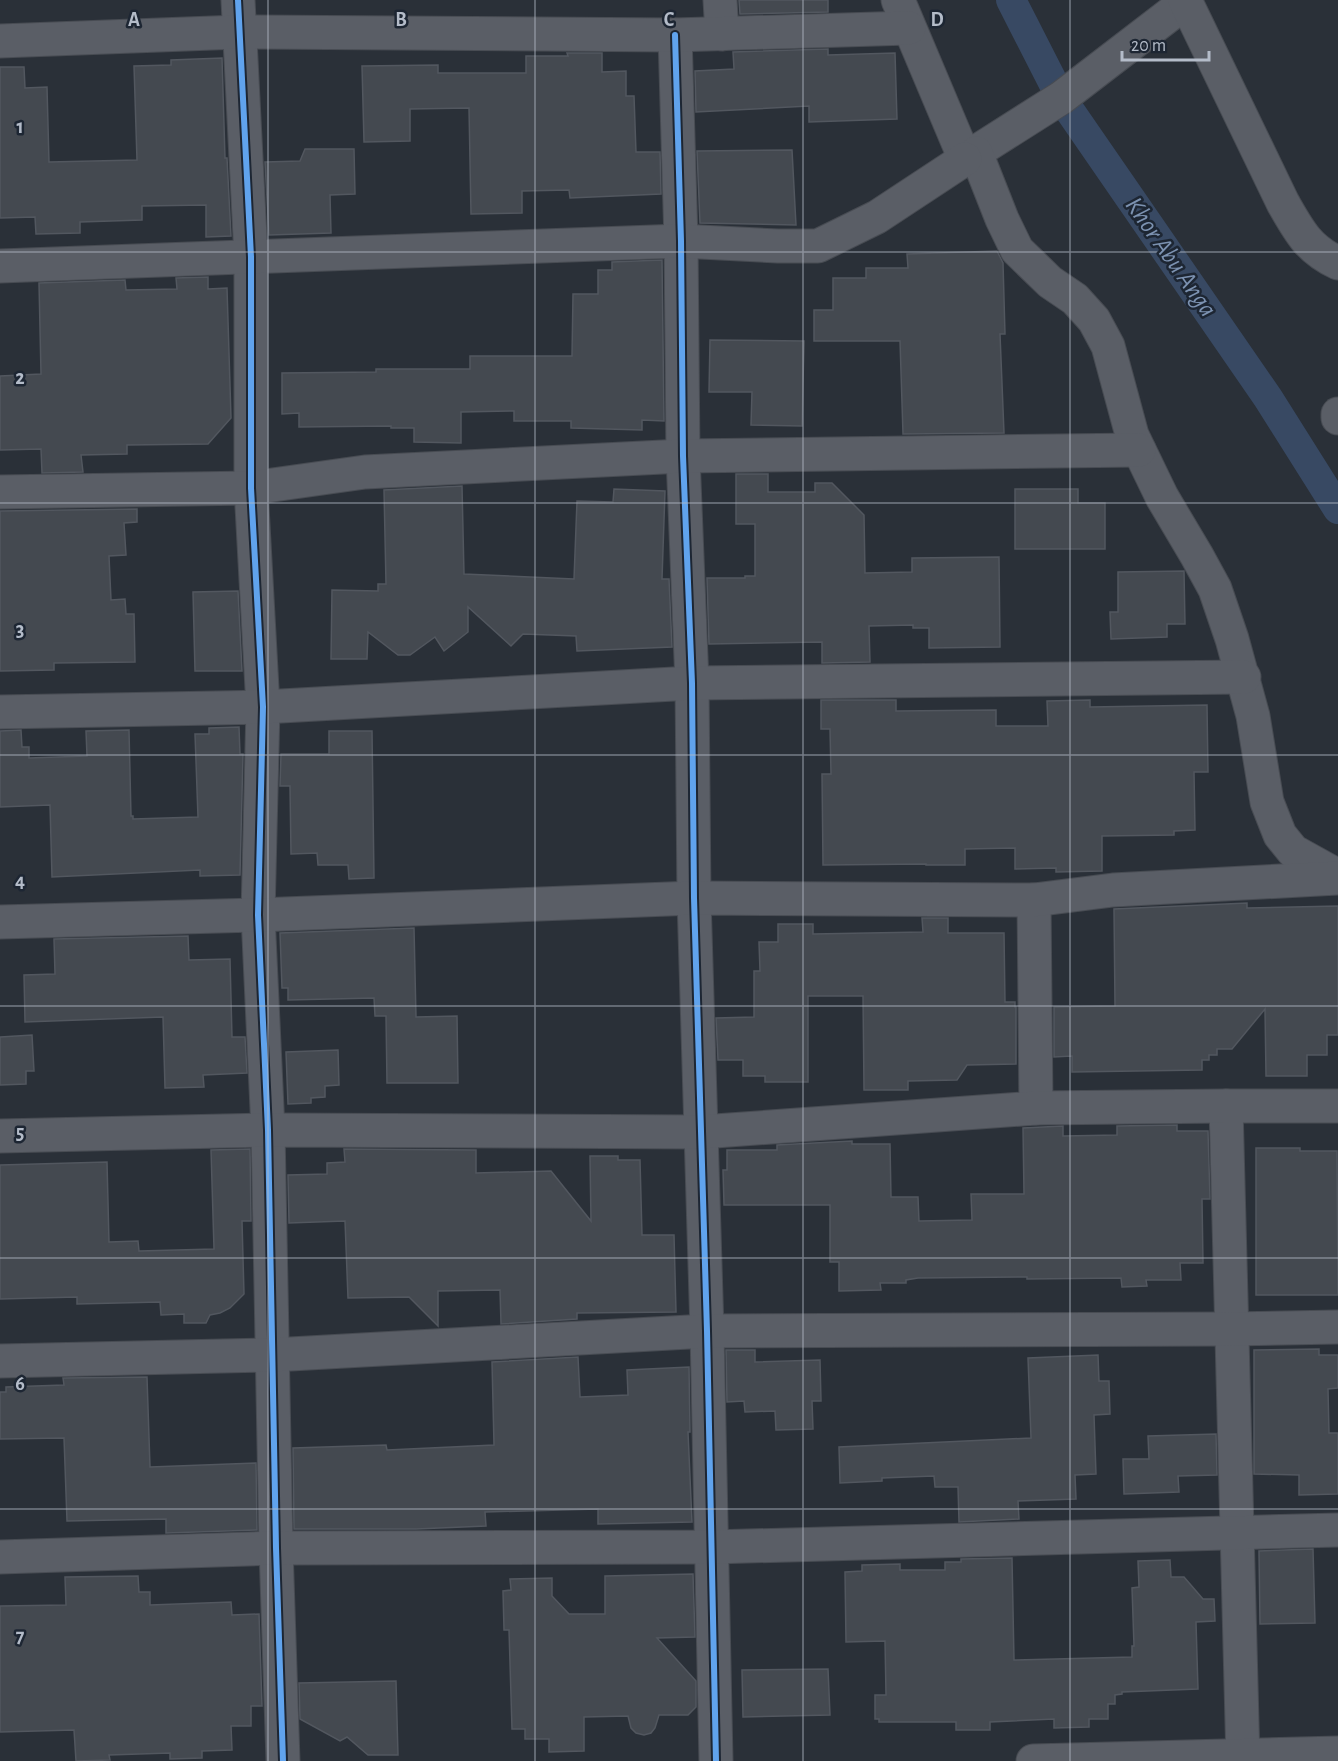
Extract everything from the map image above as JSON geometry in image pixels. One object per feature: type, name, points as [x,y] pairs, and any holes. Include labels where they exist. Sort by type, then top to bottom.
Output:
[{"type":"street","points":[[238,0],[251,257],[251,488],[263,708],[258,915],[268,1130],[276,1548],[283,1761]]},
{"type":"street","points":[[720,0],[722,34]]},
{"type":"street","points":[[0,266],[681,241],[818,246],[877,217],[1061,98],[1185,1],[1294,222],[1305,239],[1322,255],[1338,263]]},
{"type":"street","points":[[0,41],[239,32],[722,34],[904,14],[1017,250],[1050,282],[1075,299],[1094,320],[1108,346],[1132,435],[1162,497],[1215,589],[1244,677],[1267,802],[1280,835],[1293,851],[1338,877]]},
{"type":"street","points":[[675,35],[681,241],[683,456],[692,683],[693,898],[716,1761]]},
{"type":"street","points":[[0,492],[251,488],[365,472],[683,456],[1139,450]]},
{"type":"street","points":[[0,712],[263,708],[692,683],[1244,677]]},
{"type":"street","points":[[0,922],[258,915],[693,898],[1034,900],[1113,890],[1338,877]]},
{"type":"street","points":[[1034,900],[1036,1108]]},
{"type":"street","points":[[1226,1106],[1243,1758]]},
{"type":"street","points":[[0,1136],[268,1130],[701,1132],[1036,1108],[1338,1106]]},
{"type":"street","points":[[0,1361],[272,1355],[706,1331],[1338,1327]]},
{"type":"street","points":[[0,1557],[276,1548],[712,1547],[1338,1530]]},
{"type":"street","points":[[1033,1761],[1243,1758],[1338,1753]]},
{"type":"building","points":[[739,0],[828,0],[828,12],[740,14]]},
{"type":"building","points":[[828,49],[828,55],[895,53],[897,119],[809,122],[809,106],[696,112],[695,71],[734,69],[733,52]]},
{"type":"building","points":[[567,53],[602,53],[602,72],[626,71],[626,96],[634,96],[636,152],[660,152],[661,194],[570,198],[569,190],[522,191],[522,213],[471,214],[469,108],[410,109],[410,141],[364,142],[362,66],[438,65],[438,73],[526,73],[526,56],[568,56]]},
{"type":"building","points":[[222,58],[225,158],[227,158],[231,236],[206,237],[206,205],[142,206],[142,220],[80,222],[80,233],[36,234],[35,217],[0,218],[0,67],[24,67],[25,88],[47,87],[49,162],[137,160],[134,66],[171,65],[171,60]]},
{"type":"building","points":[[305,149],[354,149],[355,194],[330,195],[331,233],[269,235],[265,162],[300,161]]},
{"type":"building","points":[[792,150],[796,225],[700,223],[697,151]]},
{"type":"building","points":[[997,251],[1003,263],[1005,334],[1000,334],[1004,433],[903,434],[900,341],[814,341],[814,310],[833,310],[833,278],[866,278],[866,268],[908,268],[907,254]]},
{"type":"building","points":[[662,260],[664,421],[642,420],[642,430],[571,428],[571,421],[514,421],[514,411],[461,412],[461,443],[414,442],[414,428],[299,427],[299,413],[282,414],[282,373],[376,372],[376,369],[470,369],[470,356],[572,356],[573,294],[598,294],[598,270],[612,270],[612,262]]},
{"type":"building","points":[[208,277],[208,289],[227,288],[231,418],[208,444],[127,445],[127,454],[81,455],[83,472],[42,473],[41,449],[0,450],[0,376],[41,374],[39,283],[125,280],[126,290],[177,289],[176,278]]},
{"type":"building","points":[[710,340],[804,341],[802,426],[751,425],[752,392],[709,392]]},
{"type":"building","points":[[736,474],[768,474],[768,492],[815,492],[815,483],[832,483],[864,515],[865,573],[912,572],[912,558],[999,557],[1000,647],[929,648],[929,628],[913,628],[913,625],[869,626],[870,662],[822,663],[822,642],[709,644],[707,578],[755,576],[755,524],[736,524]]},
{"type":"building","points":[[462,486],[464,574],[574,579],[577,501],[613,502],[614,489],[665,491],[662,579],[669,579],[672,647],[577,651],[576,636],[523,634],[511,646],[468,607],[468,632],[444,651],[435,637],[410,655],[398,655],[368,632],[367,659],[331,659],[332,590],[378,591],[378,584],[386,584],[384,490]]},
{"type":"building","points":[[1015,489],[1078,489],[1078,503],[1105,503],[1105,549],[1015,549]]},
{"type":"building","points":[[137,509],[137,522],[124,523],[126,555],[109,556],[111,600],[125,599],[126,614],[134,614],[135,662],[54,663],[54,670],[0,671],[0,511]]},
{"type":"building","points":[[1184,571],[1185,624],[1167,624],[1167,637],[1111,639],[1110,612],[1118,612],[1118,572]]},
{"type":"building","points":[[238,591],[242,671],[195,671],[193,592]]},
{"type":"building","points":[[821,700],[896,700],[896,711],[996,710],[996,726],[1048,726],[1047,701],[1090,700],[1090,707],[1207,705],[1208,772],[1194,772],[1195,830],[1174,831],[1174,835],[1102,836],[1102,871],[1056,872],[1056,868],[1015,869],[1015,848],[965,849],[965,865],[823,865],[822,774],[831,774],[830,729],[821,729]]},
{"type":"building","points":[[239,727],[240,754],[243,754],[240,875],[200,876],[200,870],[52,877],[50,805],[0,807],[0,731],[21,730],[22,747],[29,747],[29,758],[87,756],[86,731],[129,730],[131,816],[133,819],[198,817],[195,734],[209,734],[209,728]]},
{"type":"building","points":[[329,731],[372,731],[374,878],[349,879],[348,865],[318,865],[317,853],[291,854],[290,786],[280,786],[281,754],[329,754]]},
{"type":"building","points":[[1247,903],[1247,908],[1338,906],[1338,1035],[1327,1035],[1327,1055],[1307,1055],[1307,1076],[1266,1076],[1265,1009],[1232,1049],[1217,1049],[1217,1055],[1209,1055],[1209,1060],[1202,1060],[1202,1070],[1072,1072],[1072,1056],[1054,1057],[1054,1007],[1115,1006],[1114,909]]},
{"type":"building","points":[[922,918],[948,918],[948,933],[1004,933],[1005,1002],[1015,1002],[1016,1007],[1016,1064],[967,1065],[957,1080],[908,1081],[908,1090],[864,1090],[863,996],[808,996],[808,1082],[765,1082],[765,1076],[743,1076],[743,1060],[718,1060],[716,1018],[754,1017],[754,971],[760,971],[759,942],[778,942],[778,924],[813,924],[813,934],[923,932]]},
{"type":"building","points":[[414,928],[416,1017],[457,1016],[458,1083],[387,1083],[386,1016],[375,1016],[374,998],[288,1000],[288,988],[282,988],[280,933]]},
{"type":"building","points":[[188,936],[189,960],[230,959],[232,1037],[245,1037],[247,1073],[203,1075],[204,1087],[165,1088],[163,1017],[25,1022],[24,975],[55,974],[54,939]]},
{"type":"building","points":[[32,1035],[34,1071],[26,1071],[26,1084],[0,1085],[0,1037]]},
{"type":"building","points":[[338,1050],[339,1085],[325,1086],[325,1097],[311,1098],[311,1103],[288,1104],[286,1052]]},
{"type":"building","points":[[1177,1125],[1177,1131],[1208,1131],[1210,1199],[1202,1199],[1203,1263],[1180,1263],[1181,1280],[1146,1280],[1147,1286],[1122,1287],[1121,1278],[918,1278],[906,1280],[906,1283],[880,1283],[881,1290],[839,1291],[839,1262],[830,1262],[830,1205],[724,1205],[723,1170],[727,1170],[727,1150],[777,1150],[777,1145],[852,1141],[852,1144],[890,1144],[891,1197],[918,1197],[919,1221],[972,1220],[971,1194],[1024,1194],[1023,1128],[1063,1126],[1063,1136],[1117,1135],[1117,1126]]},
{"type":"building","points":[[1256,1148],[1337,1151],[1338,1295],[1256,1295]]},
{"type":"building","points":[[250,1149],[251,1221],[242,1221],[244,1294],[230,1308],[210,1315],[206,1323],[184,1323],[184,1314],[161,1315],[160,1302],[77,1304],[77,1297],[0,1299],[0,1165],[107,1162],[109,1242],[138,1241],[139,1251],[214,1249],[211,1150]]},
{"type":"building","points":[[344,1149],[476,1150],[476,1173],[551,1171],[591,1221],[590,1156],[618,1156],[618,1160],[640,1160],[642,1235],[674,1235],[676,1312],[577,1313],[577,1319],[501,1324],[500,1290],[438,1291],[438,1326],[409,1297],[348,1298],[345,1221],[289,1223],[288,1175],[327,1174],[327,1163],[345,1162]]},
{"type":"building","points":[[1319,1349],[1319,1355],[1338,1355],[1338,1388],[1328,1389],[1329,1433],[1338,1433],[1338,1494],[1299,1495],[1299,1475],[1254,1474],[1254,1350]]},
{"type":"building","points":[[726,1350],[755,1350],[755,1362],[820,1360],[821,1401],[812,1401],[813,1429],[776,1430],[775,1411],[745,1412],[744,1401],[727,1402]]},
{"type":"building","points":[[1098,1355],[1099,1381],[1109,1381],[1110,1414],[1094,1415],[1096,1474],[1075,1475],[1076,1499],[1018,1501],[1019,1519],[959,1522],[958,1487],[935,1487],[934,1476],[882,1478],[882,1481],[840,1483],[839,1447],[1031,1438],[1028,1358]]},
{"type":"building","points":[[578,1357],[580,1397],[628,1395],[627,1370],[689,1367],[690,1432],[688,1432],[692,1522],[598,1524],[598,1509],[485,1512],[486,1526],[416,1529],[294,1529],[293,1448],[386,1445],[387,1450],[494,1445],[492,1362]]},
{"type":"building","points":[[147,1377],[150,1467],[256,1463],[257,1530],[166,1533],[166,1519],[67,1521],[64,1438],[0,1439],[0,1392],[6,1392],[6,1387],[64,1385],[63,1378]]},
{"type":"building","points":[[1216,1434],[1217,1475],[1178,1476],[1179,1492],[1124,1494],[1123,1459],[1149,1459],[1148,1436]]},
{"type":"building","points":[[1313,1549],[1315,1623],[1260,1624],[1259,1551]]},
{"type":"building","points":[[1012,1558],[1014,1660],[1132,1657],[1132,1646],[1134,1646],[1132,1588],[1139,1587],[1138,1561],[1170,1560],[1171,1577],[1184,1577],[1203,1599],[1214,1599],[1215,1621],[1196,1622],[1198,1689],[1122,1692],[1122,1694],[1115,1695],[1115,1704],[1108,1704],[1108,1719],[1089,1719],[1089,1727],[1054,1728],[1054,1719],[990,1722],[990,1730],[956,1730],[956,1722],[879,1722],[879,1719],[875,1719],[875,1695],[886,1695],[885,1641],[846,1642],[845,1572],[862,1571],[862,1565],[900,1564],[900,1570],[945,1570],[945,1562],[961,1562],[961,1559]]},
{"type":"building","points":[[693,1574],[695,1637],[657,1638],[696,1681],[696,1707],[688,1715],[659,1715],[655,1728],[651,1733],[644,1735],[636,1733],[631,1728],[628,1716],[584,1717],[584,1751],[549,1752],[549,1739],[525,1739],[525,1729],[512,1729],[509,1630],[504,1630],[503,1591],[511,1590],[510,1579],[552,1578],[552,1596],[569,1614],[605,1614],[605,1576]]},
{"type":"building","points":[[138,1576],[139,1592],[150,1592],[150,1605],[231,1602],[232,1615],[259,1614],[262,1706],[251,1706],[251,1726],[231,1726],[232,1750],[202,1751],[202,1758],[170,1759],[170,1753],[109,1755],[110,1760],[76,1761],[74,1730],[0,1732],[0,1606],[66,1605],[65,1577]]},
{"type":"building","points":[[828,1669],[830,1715],[743,1717],[742,1670]]},
{"type":"building","points":[[396,1681],[398,1755],[368,1755],[347,1737],[340,1741],[300,1719],[299,1683]]},
{"type":"waterway","name":"Khor Abu Anga","points":[[1011,0],[1061,98],[1268,398],[1338,509]]},
{"type":"cycle path","points":[[238,0],[251,257],[251,488],[263,707],[258,915],[268,1130],[276,1548],[283,1761]]},
{"type":"cycle path","points":[[675,35],[681,241],[683,456],[692,683],[694,898],[707,1331],[716,1761]]}]
